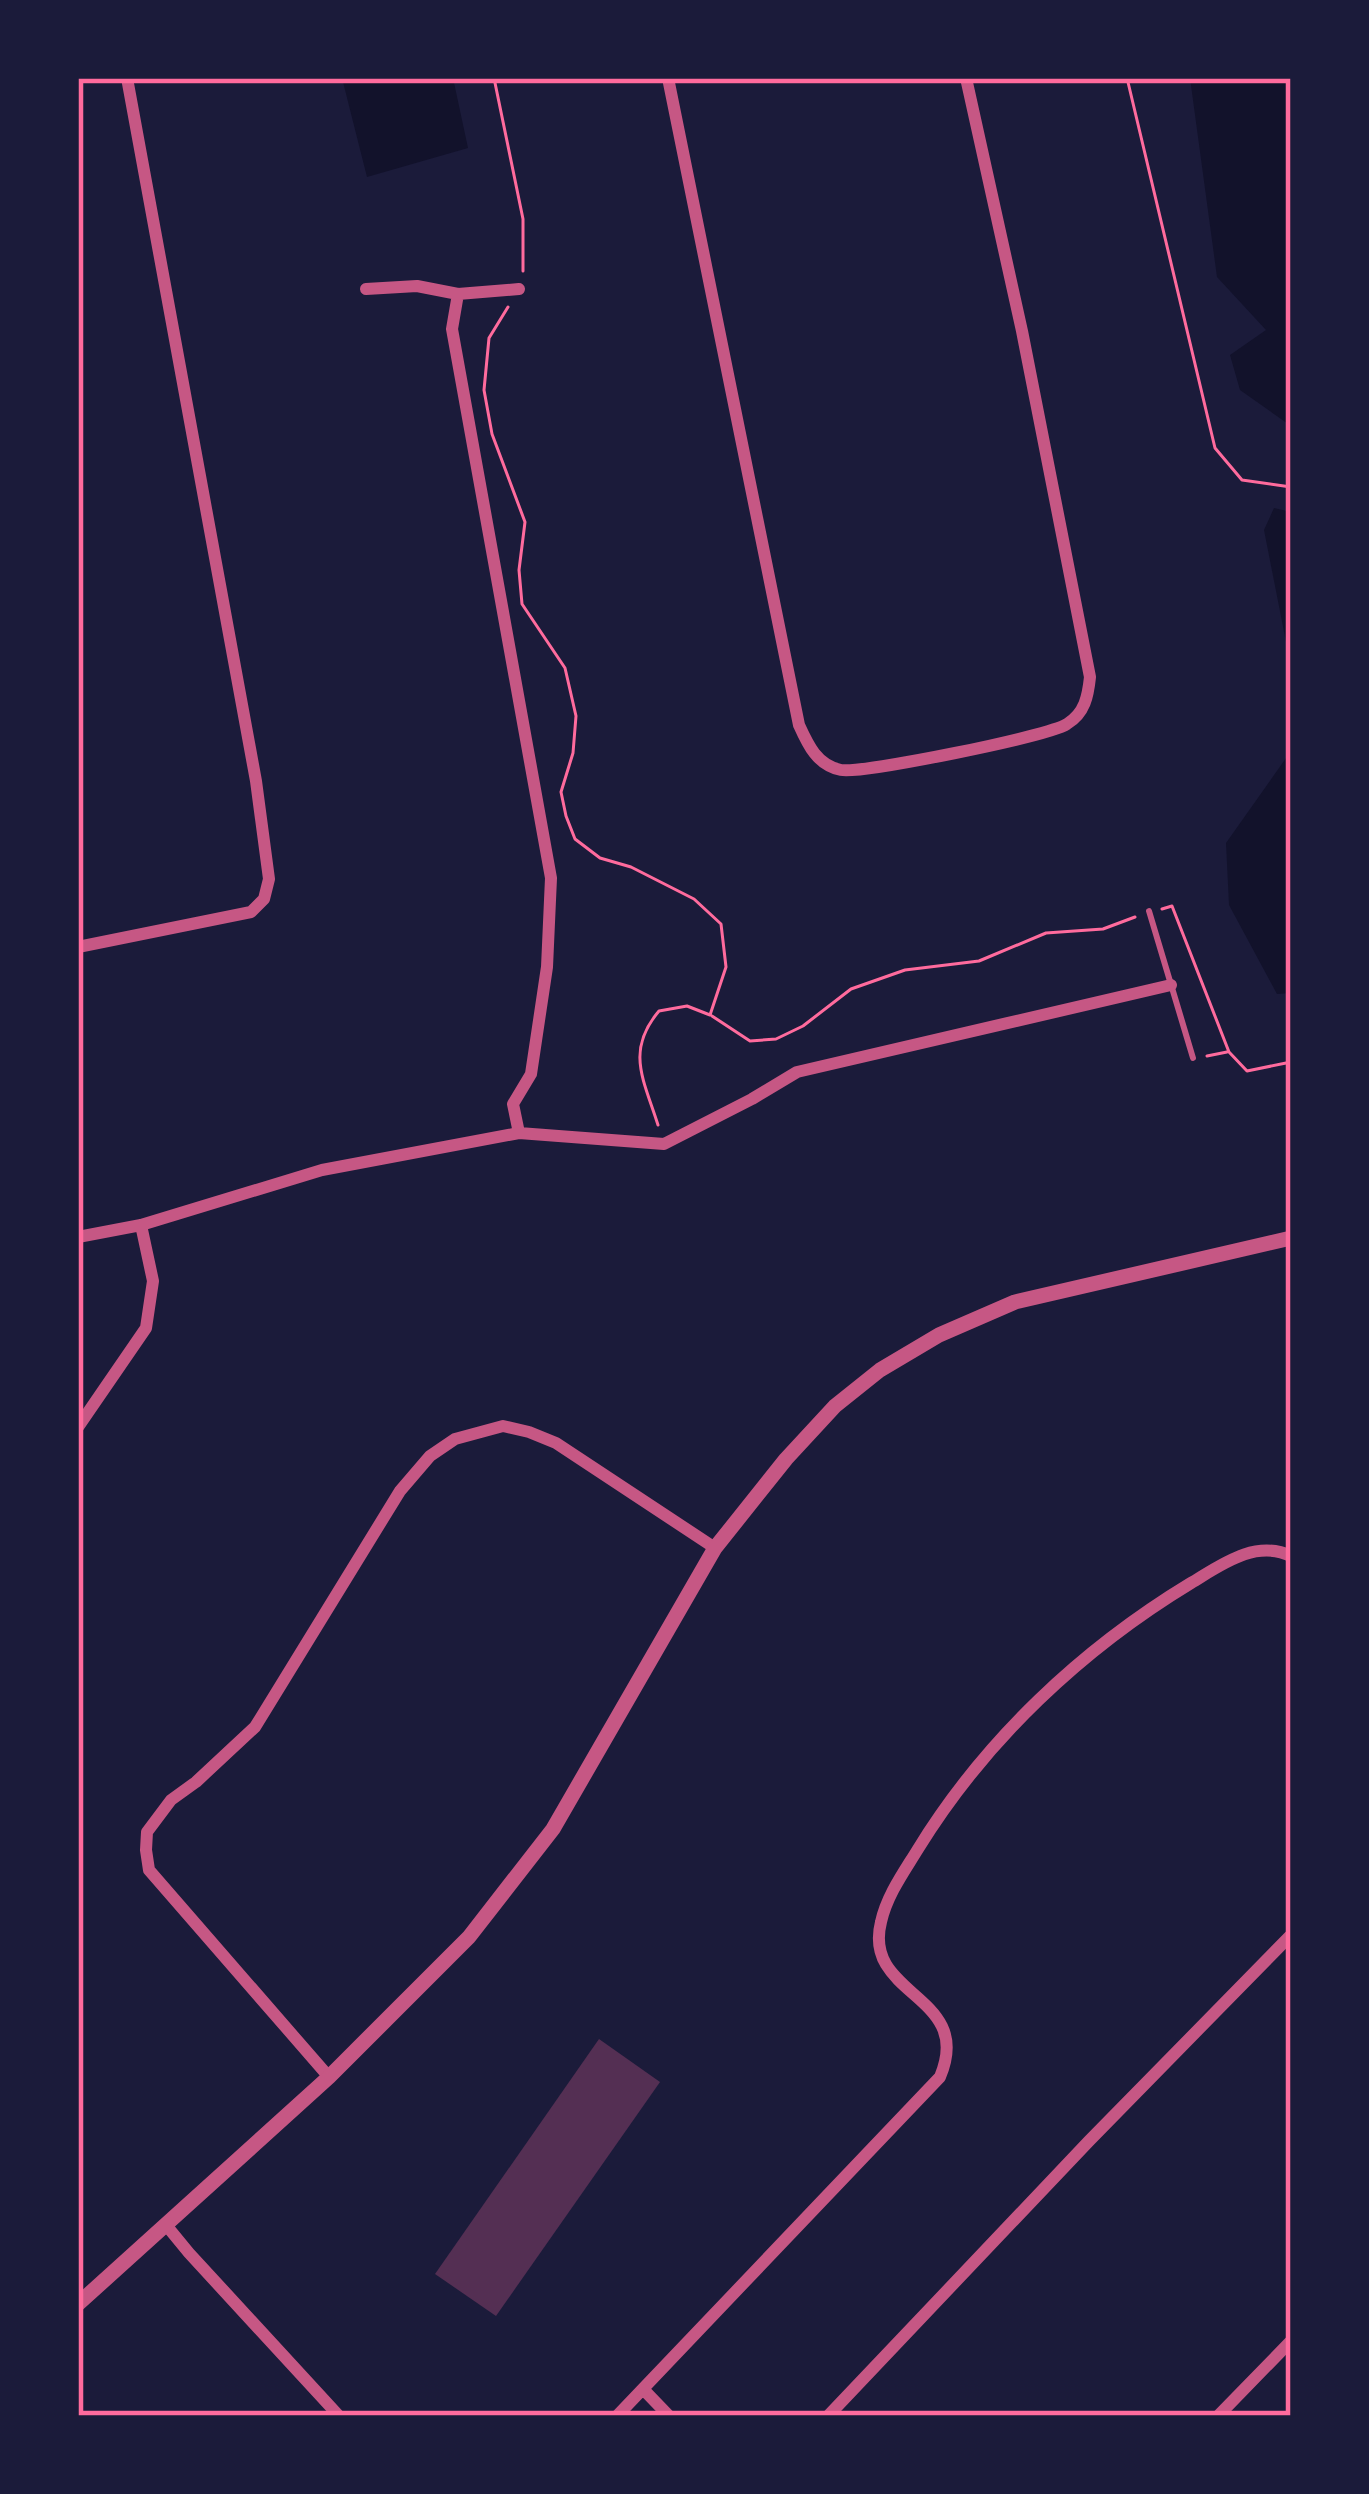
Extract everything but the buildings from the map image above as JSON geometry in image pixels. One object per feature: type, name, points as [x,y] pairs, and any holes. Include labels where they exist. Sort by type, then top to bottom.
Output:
[{"type":"street","points":[[78,947],[250,912],[264,899],[269,879],[256,781],[127,78]]},
{"type":"street","points":[[668,78],[799,724],[814,755],[838,770],[864,770],[1065,727],[1080,714],[1088,697],[1090,677],[1070,570],[966,78]]},
{"type":"street","points":[[366,289],[417,286],[458,294],[519,289]]},
{"type":"street","points":[[458,294],[452,329],[551,878],[547,967],[531,1074],[513,1105],[519,1133]]},
{"type":"street","points":[[78,1237],[141,1226],[322,1170],[519,1133],[664,1144],[797,1072],[1171,985]]},
{"type":"street","points":[[78,1426],[146,1328],[153,1281],[141,1226]]},
{"type":"street","points":[[78,2304],[329,2077],[469,1936],[554,1828],[715,1548],[835,1406],[880,1370],[939,1335],[1015,1302],[1291,1238]]},
{"type":"street","points":[[329,2077],[149,1870],[147,1832],[171,1800],[255,1727],[400,1491],[430,1456],[455,1438],[503,1426],[542,1438],[715,1548]]},
{"type":"street","points":[[617,2416],[940,2077],[949,2048],[946,2033],[940,2021],[889,1971],[878,1933],[896,1887],[947,1805],[1048,1690],[1162,1600],[1240,1556],[1268,1550],[1291,1556]]},
{"type":"street","points":[[828,2416],[1291,1935]]},
{"type":"street","points":[[166,2225],[339,2416]]},
{"type":"street","points":[[1218,2416],[1291,2341]]},
{"type":"street","points":[[643,2390],[669,2416]]},
{"type":"lane","points":[[1149,911],[1193,1058]]},
{"type":"path","points":[[494,78],[523,219],[525,262],[519,289],[489,338],[484,390],[491,434],[525,522],[519,569],[522,604],[565,668],[576,716],[573,753],[561,792],[566,816],[574,839],[600,858],[632,867],[694,899],[722,923],[726,967],[710,1015]]},
{"type":"path","points":[[1127,78],[1215,448],[1242,480],[1291,487]]},
{"type":"path","points":[[664,1144],[639,1059],[642,1030],[659,1011],[687,1006],[750,1041],[776,1040],[803,1027],[851,989],[905,970],[979,961],[1046,933],[1103,929],[1172,906],[1228,1052],[1246,1071],[1291,1062]]},
{"type":"path","points":[[1193,1058],[1228,1052]]},
{"type":"shaded area","points":[[342,78],[453,78],[468,148],[367,177]]},
{"type":"shaded area","points":[[1190,78],[1291,78],[1291,426],[1240,390],[1230,355],[1266,330],[1217,277]]},
{"type":"shaded area","points":[[1274,508],[1291,512],[1291,729],[1288,652],[1264,530]]},
{"type":"shaded area","points":[[1291,751],[1291,993],[1277,994],[1229,905],[1226,843]]}]
